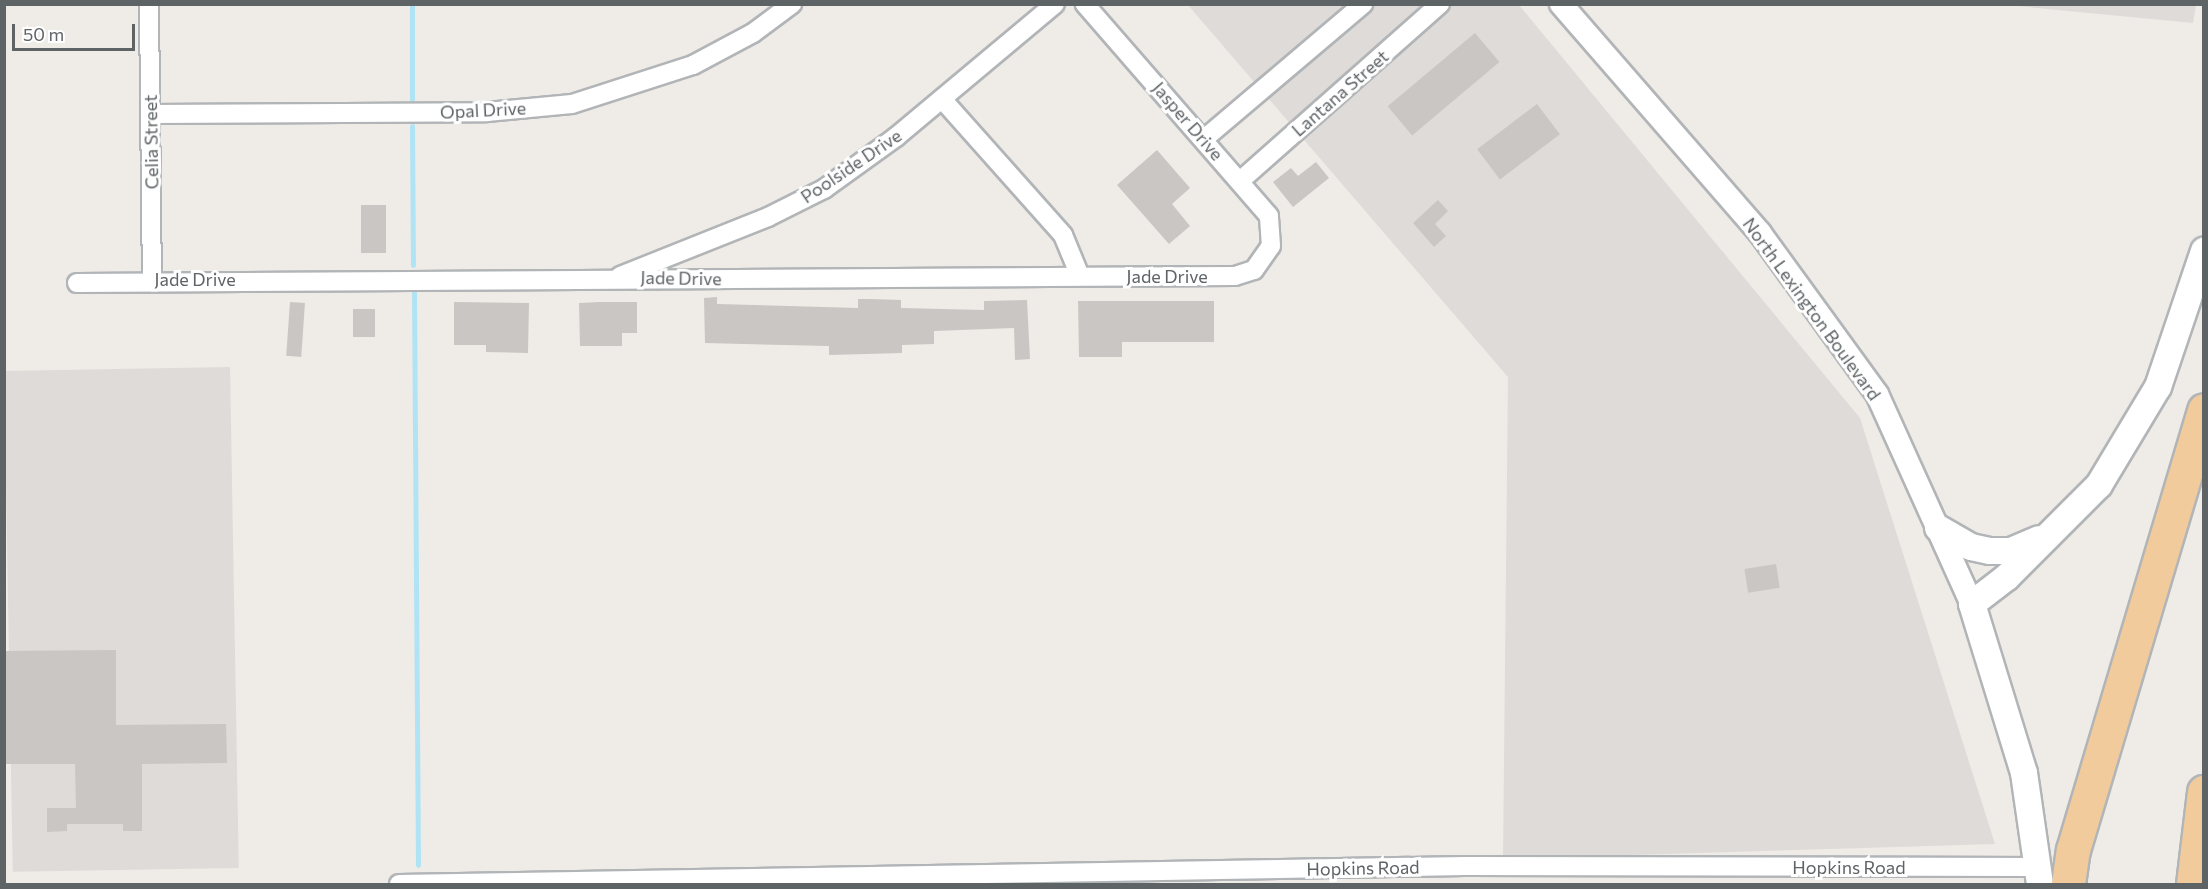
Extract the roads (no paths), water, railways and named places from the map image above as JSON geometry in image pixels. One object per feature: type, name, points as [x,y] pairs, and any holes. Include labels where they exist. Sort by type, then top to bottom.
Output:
[{"type":"highway","points":[[2068,885],[2073,850],[2204,410]]},
{"type":"highway","points":[[2193,885],[2204,792]]},
{"type":"main road","points":[[1972,604],[2050,534],[2099,485],[2158,387],[2204,251]]},
{"type":"main road","points":[[1938,528],[1971,547],[1990,551],[2012,550],[2050,534]]},
{"type":"main road","name":"North Lexington Boulevard","points":[[1972,604],[2024,772],[2039,876]]},
{"type":"street","name":"Celia Street","points":[[149,4],[152,279]]},
{"type":"street","name":"Opal Drive","points":[[151,114],[487,112],[572,104],[693,65],[753,33],[792,4]]},
{"type":"street","name":"Poolside Drive","points":[[616,278],[768,217],[824,189],[942,99],[1055,4]]},
{"type":"street","name":"Jasper Drive","points":[[1085,4],[1269,216],[1273,228],[1271,246]]},
{"type":"street","points":[[1204,139],[1363,4]]},
{"type":"street","name":"Lantana Street","points":[[1240,181],[1440,4]]},
{"type":"street","name":"North Lexington Boulevard","points":[[1562,4],[1760,233],[1877,394],[1972,604]]},
{"type":"street","points":[[942,99],[1063,235],[1080,276]]},
{"type":"street","name":"Jade Drive","points":[[77,283],[152,279],[1235,276],[1254,270],[1271,246]]},
{"type":"street","name":"Hopkins Road","points":[[399,885],[1466,866],[2039,876]]},
{"type":"waterway","points":[[412,4],[412,99]]},
{"type":"waterway","points":[[412,126],[413,265]]},
{"type":"waterway","points":[[414,292],[418,865]]}]
